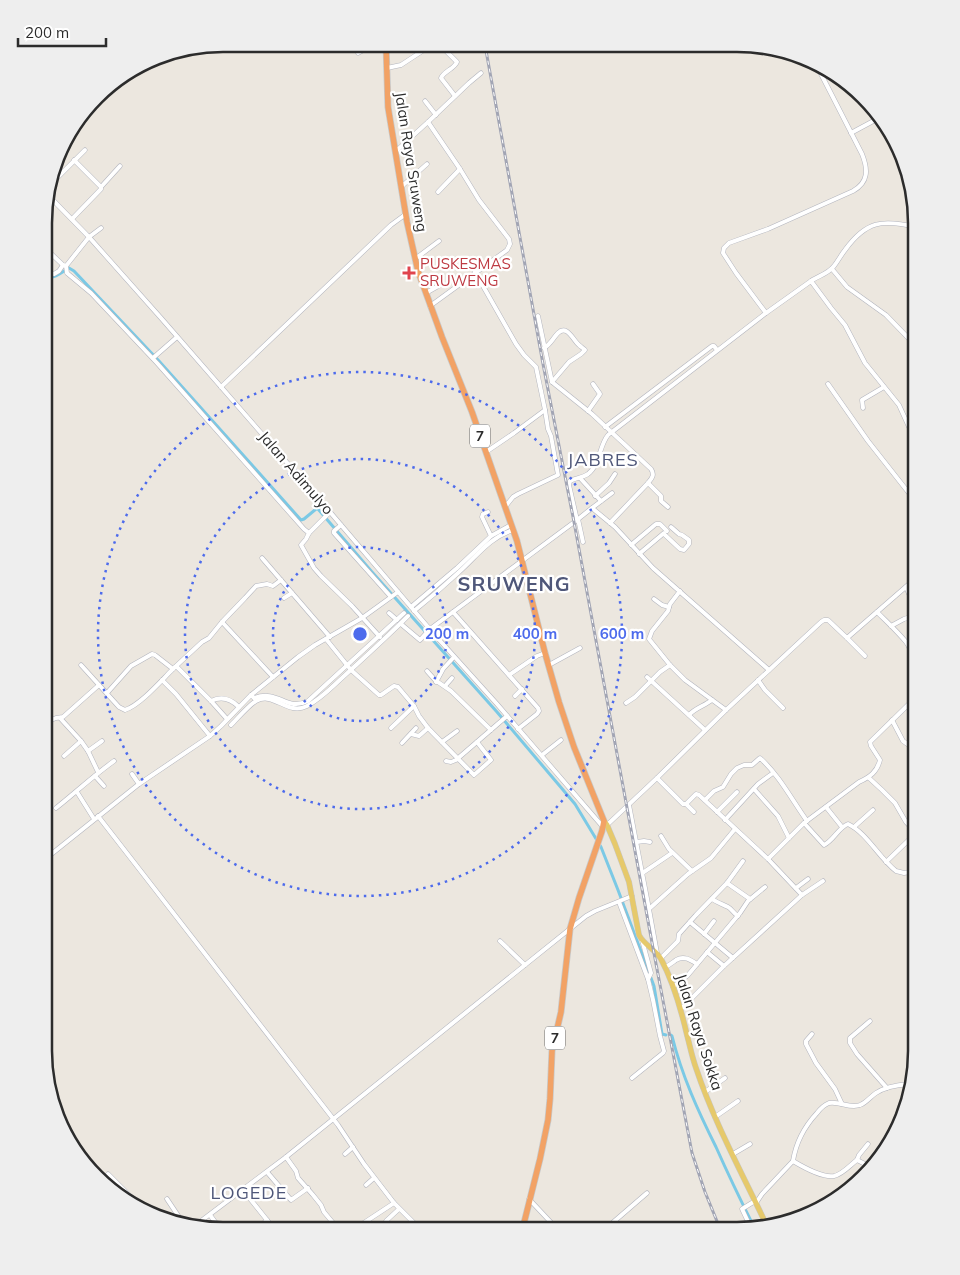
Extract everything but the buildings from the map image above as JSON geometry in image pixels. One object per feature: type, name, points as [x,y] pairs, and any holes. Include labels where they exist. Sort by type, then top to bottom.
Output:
[{"type":"highway","name":"Jalan Raya Sruweng","points":[[386,53],[388,107],[411,243],[418,271],[472,412],[512,527],[523,560],[559,702],[570,737],[605,824]]},
{"type":"highway","name":"7","points":[[524,1222],[548,1120],[552,1051],[561,1012],[570,929],[605,824]]},
{"type":"main road","points":[[605,824],[629,882],[637,930],[642,940]]},
{"type":"main road","name":"Jalan Raya Sokka","points":[[642,940],[653,948],[665,967],[681,1009],[695,1068],[715,1117],[764,1220]]},
{"type":"street","points":[[387,68],[401,65],[420,53]]},
{"type":"street","points":[[447,53],[457,62],[456,65],[441,77],[441,80],[455,96]]},
{"type":"street","points":[[395,152],[481,73]]},
{"type":"street","points":[[766,313],[727,260],[723,253],[724,248],[729,243],[768,229],[858,188],[866,174],[866,166],[821,75]]},
{"type":"street","points":[[425,101],[436,115]]},
{"type":"street","points":[[851,133],[873,121]]},
{"type":"street","points":[[428,122],[510,244],[507,250],[474,272],[430,306]]},
{"type":"street","points":[[60,175],[85,150]]},
{"type":"street","points":[[74,160],[101,187]]},
{"type":"street","points":[[401,187],[426,164]]},
{"type":"street","points":[[72,219],[120,166]]},
{"type":"street","points":[[438,192],[460,169]]},
{"type":"street","name":"Jalan Adimulyo","points":[[54,201],[89,237],[221,387],[327,515],[341,525],[394,595],[412,609],[428,632],[451,659],[605,824]]},
{"type":"street","points":[[221,387],[391,225],[406,214]]},
{"type":"street","points":[[583,542],[569,483],[588,474],[593,469],[605,439],[611,433],[766,313],[832,269],[853,239],[867,227],[887,223],[908,225]]},
{"type":"street","points":[[52,274],[65,267],[89,237],[101,228]]},
{"type":"street","points":[[415,259],[439,242]]},
{"type":"street","points":[[52,255],[154,356],[309,533]]},
{"type":"street","points":[[832,269],[851,290],[886,315],[908,338]]},
{"type":"street","points":[[474,272],[516,344],[536,367],[548,429],[552,438],[558,475],[515,495],[505,507]]},
{"type":"street","points":[[811,282],[845,325],[865,363],[899,405],[908,424]]},
{"type":"street","points":[[426,293],[440,285]]},
{"type":"street","points":[[538,316],[552,382],[588,410],[651,469],[653,475],[648,483],[610,523]]},
{"type":"street","points":[[544,348],[559,332],[563,331],[570,334],[578,345],[585,350],[569,362],[552,382]]},
{"type":"street","points":[[154,356],[177,337]]},
{"type":"street","points":[[605,427],[712,346],[718,350]]},
{"type":"street","points":[[588,410],[600,394],[594,384]]},
{"type":"street","points":[[828,384],[868,441],[908,491]]},
{"type":"street","points":[[862,408],[861,400],[884,387]]},
{"type":"street","points":[[651,392],[656,398]]},
{"type":"street","points":[[643,398],[648,404]]},
{"type":"street","points":[[486,452],[545,410]]},
{"type":"street","points":[[595,496],[609,483],[615,474]]},
{"type":"street","points":[[580,478],[601,502]]},
{"type":"street","points":[[648,483],[660,495],[662,502],[668,507]]},
{"type":"street","points":[[400,624],[420,640],[453,612],[578,520],[612,492]]},
{"type":"street","points":[[592,508],[610,523],[653,568],[769,670]]},
{"type":"street","points":[[488,512],[483,514],[482,517],[491,536]]},
{"type":"street","points":[[327,515],[309,533],[301,545],[314,568],[384,640]]},
{"type":"street","points":[[631,545],[656,524],[660,524],[665,532],[680,549],[684,550],[689,544],[689,540],[678,534],[672,526],[665,532],[639,554]]},
{"type":"street","points":[[231,726],[273,677],[306,651],[362,618],[394,595],[356,558],[336,530],[341,525]]},
{"type":"street","points":[[459,570],[491,536],[512,527]]},
{"type":"street","points":[[412,609],[493,540],[512,527]]},
{"type":"street","points":[[262,558],[328,638],[351,670],[381,696],[396,686],[414,706],[428,728],[474,775],[491,761],[477,742]]},
{"type":"street","points":[[81,665],[119,708],[125,710],[131,708],[202,642],[209,638],[256,586],[267,584],[274,586],[281,580]]},
{"type":"street","points":[[847,638],[906,587],[908,591]]},
{"type":"street","points":[[680,591],[649,638],[670,665],[685,680],[726,710]]},
{"type":"street","points":[[284,598],[292,593]]},
{"type":"street","points":[[654,599],[668,607]]},
{"type":"street","points":[[453,612],[537,706],[539,711],[532,719],[518,729]]},
{"type":"street","points":[[877,612],[907,645]]},
{"type":"street","points":[[389,613],[397,620]]},
{"type":"street","points":[[329,686],[347,665],[404,613]]},
{"type":"street","points":[[52,853],[139,784],[210,736],[238,707],[254,698],[270,697],[278,698],[288,705],[305,705],[351,670],[408,616]]},
{"type":"street","points":[[891,626],[908,618]]},
{"type":"street","points":[[605,824],[629,805],[726,710],[824,620],[829,621],[865,656]]},
{"type":"street","points":[[222,622],[273,677]]},
{"type":"street","points":[[549,665],[580,648]]},
{"type":"street","points":[[509,675],[537,656],[546,653]]},
{"type":"street","points":[[107,693],[130,666],[152,654],[174,668],[181,670],[227,719]]},
{"type":"street","points":[[436,682],[451,659]]},
{"type":"street","points":[[626,703],[670,665]]},
{"type":"street","points":[[427,671],[436,682],[454,693],[491,730]]},
{"type":"street","points":[[647,676],[705,730]]},
{"type":"street","points":[[445,686],[452,678]]},
{"type":"street","points":[[162,680],[176,694],[210,736]]},
{"type":"street","points":[[758,680],[783,708]]},
{"type":"street","points":[[52,720],[63,717],[99,685]]},
{"type":"street","points":[[515,696],[522,689]]},
{"type":"street","points":[[211,701],[218,698],[230,699],[238,707]]},
{"type":"street","points":[[689,715],[712,700]]},
{"type":"street","points":[[768,859],[806,822],[859,782],[869,778],[877,768],[880,760],[870,742],[907,705]]},
{"type":"street","points":[[391,728],[414,706]]},
{"type":"street","points":[[446,761],[451,762],[458,759],[506,717]]},
{"type":"street","points":[[60,718],[88,751],[104,786]]},
{"type":"street","points":[[892,720],[903,741],[907,744]]},
{"type":"street","points":[[402,743],[416,728]]},
{"type":"street","points":[[411,734],[419,736],[428,728]]},
{"type":"street","points":[[442,742],[457,731]]},
{"type":"street","points":[[542,756],[561,740]]},
{"type":"street","points":[[64,756],[81,741]]},
{"type":"street","points":[[88,751],[102,741]]},
{"type":"street","points":[[705,800],[715,790],[722,788],[737,768],[744,765],[752,765],[758,759],[761,759],[789,793],[806,822],[824,845],[829,843],[842,827],[848,824],[854,827],[893,869],[900,873],[907,872]]},
{"type":"street","points":[[56,808],[114,761]]},
{"type":"street","points":[[725,820],[754,789],[773,773]]},
{"type":"street","points":[[132,774],[139,784]]},
{"type":"street","points":[[657,778],[677,799],[694,812]]},
{"type":"street","points":[[869,778],[894,803],[907,823]]},
{"type":"street","points":[[754,789],[780,819],[789,838]]},
{"type":"street","points":[[77,792],[94,819]]},
{"type":"street","points":[[717,812],[738,792]]},
{"type":"street","points":[[686,804],[697,794],[705,800],[768,859],[802,895]]},
{"type":"street","points":[[629,805],[637,842],[641,874],[659,956],[678,941],[679,935],[727,883],[743,861]]},
{"type":"street","points":[[826,807],[842,827]]},
{"type":"street","points":[[854,827],[873,810]]},
{"type":"street","points":[[98,816],[333,1119],[374,1178],[412,1222]]},
{"type":"street","points":[[649,909],[692,871],[710,858],[735,829]]},
{"type":"street","points":[[661,836],[672,853],[692,871]]},
{"type":"street","points":[[637,842],[644,840],[650,842]]},
{"type":"street","points":[[886,862],[907,841]]},
{"type":"street","points":[[641,874],[672,853]]},
{"type":"street","points":[[796,888],[808,879]]},
{"type":"street","points":[[681,1009],[724,966],[802,895],[823,881]]},
{"type":"street","points":[[727,883],[750,899]]},
{"type":"street","points":[[673,987],[684,979],[738,916],[750,899],[765,887]]},
{"type":"street","points":[[201,1221],[286,1157],[590,913],[632,896]]},
{"type":"street","points":[[712,899],[728,907],[738,916]]},
{"type":"street","points":[[621,901],[649,977]]},
{"type":"street","points":[[704,934],[714,921]]},
{"type":"street","points":[[690,922],[733,958]]},
{"type":"street","points":[[632,1078],[664,1052],[642,940]]},
{"type":"street","points":[[500,941],[525,965]]},
{"type":"street","points":[[707,952],[724,966]]},
{"type":"street","points":[[665,967],[682,958],[688,958],[697,964]]},
{"type":"street","points":[[870,1021],[850,1038],[850,1043],[857,1054],[887,1088]]},
{"type":"street","points":[[812,1034],[806,1041],[806,1044],[816,1063],[841,1099],[842,1104]]},
{"type":"street","points":[[705,1092],[725,1078]]},
{"type":"street","points":[[748,1222],[742,1209],[756,1202],[793,1161],[804,1129],[826,1105],[829,1103],[860,1105],[876,1093],[887,1088],[904,1085]]},
{"type":"street","points":[[715,1117],[738,1101]]},
{"type":"street","points":[[733,1154],[750,1144]]},
{"type":"street","points":[[793,1161],[808,1170],[834,1176],[857,1160],[868,1144]]},
{"type":"street","points":[[344,1154],[353,1147]]},
{"type":"street","points":[[286,1157],[296,1171],[298,1178],[308,1188],[333,1222]]},
{"type":"street","points":[[857,1160],[865,1164]]},
{"type":"street","points":[[267,1172],[291,1200],[308,1188]]},
{"type":"street","points":[[108,1174],[126,1192]]},
{"type":"street","points":[[366,1185],[374,1178]]},
{"type":"street","points":[[244,1190],[267,1220]]},
{"type":"street","points":[[614,1222],[648,1193]]},
{"type":"street","points":[[529,1199],[551,1222]]},
{"type":"street","points":[[167,1200],[179,1217]]},
{"type":"street","points":[[365,1222],[394,1203]]},
{"type":"street","points":[[386,1221],[399,1209]]},
{"type":"street","points":[[210,1215],[215,1222]]},
{"type":"waterway","points":[[52,277],[69,268],[74,271],[159,361],[301,520],[318,509],[497,712],[575,804],[601,847],[618,890],[654,986],[662,1034],[666,1035]]},
{"type":"waterway","points":[[671,1035],[697,1107],[751,1222]]},
{"type":"railway","points":[[486,52],[543,364],[692,1153],[717,1222]]},
{"type":"place","name":"PUSKESMAS SRUWENG","points":[[409,273]]},
{"type":"district","name":"JABRES","points":[[603,460]]},
{"type":"district","name":"SRUWENG","points":[[514,584]]},
{"type":"district","name":"LOGEDE","points":[[249,1193]]}]
